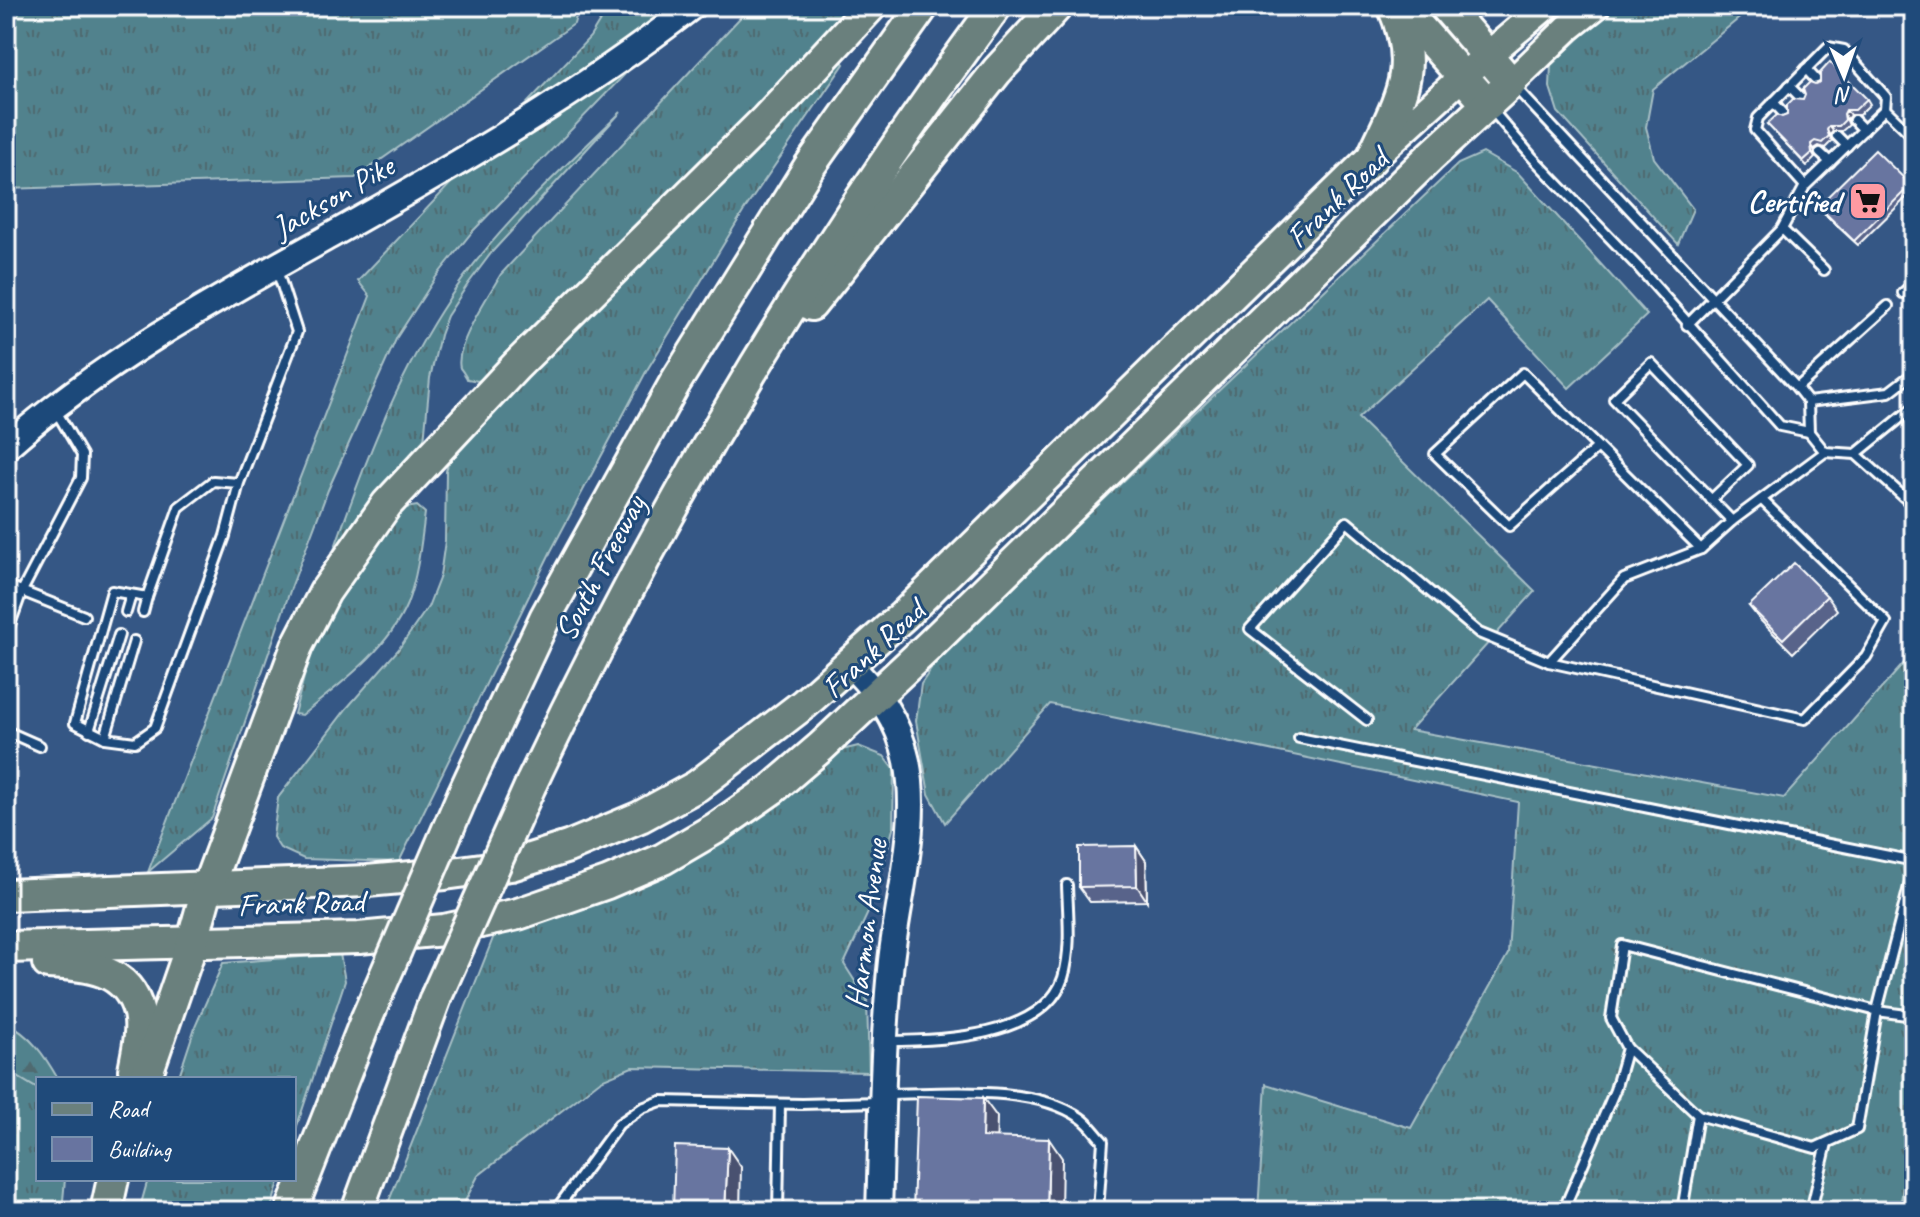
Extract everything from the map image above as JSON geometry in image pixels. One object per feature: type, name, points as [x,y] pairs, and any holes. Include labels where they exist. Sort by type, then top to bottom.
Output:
[{"type":"highway","points":[[146,1077],[192,943],[207,889],[297,646],[325,592],[387,504],[516,366],[765,120],[871,6]]},
{"type":"highway","name":"South Freeway","points":[[291,1211],[366,1020],[464,792],[545,618],[675,383],[809,167],[923,6]]},
{"type":"highway","name":"South Freeway","points":[[357,1211],[436,997],[531,784],[590,663],[723,416],[835,235],[996,6]]},
{"type":"highway","points":[[723,416],[997,71],[1057,6]]},
{"type":"highway","points":[[1372,158],[1399,100],[1406,75],[1405,40],[1393,6]]},
{"type":"highway","points":[[1400,6],[1488,105]]},
{"type":"highway","points":[[1445,6],[1511,83]]},
{"type":"highway","name":"Frank Road","points":[[6,947],[359,938],[444,930],[518,914],[607,883],[663,859],[716,828],[772,789],[878,693],[1429,158],[1511,83]]},
{"type":"highway","name":"Frank Road","points":[[6,895],[207,889],[445,874],[511,865],[568,847],[640,817],[697,786],[761,739],[903,616],[1372,158]]},
{"type":"highway","points":[[6,962],[78,964],[111,973],[131,992],[140,1015],[140,1035],[132,1077]]},
{"type":"highway","points":[[106,1211],[113,1181]]},
{"type":"main road","name":"Jackson Pike","points":[[6,447],[104,368],[523,124],[637,50],[693,6]]},
{"type":"main road","name":"Frank Road","points":[[1372,158],[1546,6]]},
{"type":"main road","name":"Frank Road","points":[[1511,83],[1568,28],[1596,6]]},
{"type":"main road","name":"Harmon Avenue","points":[[848,663],[878,693],[900,738],[907,761],[911,802],[891,963],[879,1211]]},
{"type":"lane","points":[[1687,325],[1782,229],[1805,186],[1885,109],[1886,97],[1844,50],[1828,47],[1758,118],[1755,130],[1805,186]]},
{"type":"lane","points":[[1806,69],[1818,82]]},
{"type":"lane","points":[[1511,83],[1797,388],[1808,402],[1809,432],[1825,452]]},
{"type":"lane","points":[[1789,86],[1802,99]]},
{"type":"lane","points":[[1773,102],[1785,115]]},
{"type":"lane","points":[[1488,105],[1780,426],[1809,432]]},
{"type":"lane","points":[[1885,109],[1914,137]]},
{"type":"lane","points":[[1854,120],[1864,130]]},
{"type":"lane","points":[[1837,136],[1847,146]]},
{"type":"lane","points":[[1820,153],[1830,162]]},
{"type":"lane","points":[[1782,229],[1824,270]]},
{"type":"lane","points":[[147,597],[112,591],[75,723],[105,738],[135,742],[155,728],[225,536],[239,483],[297,332],[276,266]]},
{"type":"lane","points":[[1903,293],[1914,283]]},
{"type":"lane","points":[[1797,388],[1888,306]]},
{"type":"lane","points":[[1711,500],[1748,465],[1651,363],[1614,399],[1711,500],[1732,521]]},
{"type":"lane","points":[[1598,447],[1509,526],[1435,454],[1523,373],[1598,447],[1701,549]]},
{"type":"lane","points":[[1808,402],[1889,392],[1914,373]]},
{"type":"lane","points":[[6,636],[10,612],[81,478],[82,455],[54,407]]},
{"type":"lane","points":[[1856,454],[1914,407]]},
{"type":"lane","points":[[1549,662],[1624,579],[1701,549],[1732,521],[1825,452],[1856,454],[1914,506]]},
{"type":"lane","points":[[143,612],[179,507],[213,481],[239,483]]},
{"type":"lane","points":[[1367,720],[1250,629],[1347,522],[1479,633],[1549,662],[1805,719],[1866,657],[1886,622],[1762,500]]},
{"type":"lane","points":[[6,585],[84,616]]},
{"type":"lane","points":[[126,612],[131,595]]},
{"type":"lane","points":[[89,731],[119,635]]},
{"type":"lane","points":[[105,738],[134,641]]},
{"type":"lane","points":[[6,731],[40,746]]},
{"type":"lane","points":[[1299,738],[1914,861]]},
{"type":"lane","points":[[1914,867],[1877,1011],[1857,1129],[1815,1148],[1698,1115],[1627,1048],[1611,1018],[1622,945],[1877,1011],[1914,1016]]},
{"type":"lane","points":[[886,1041],[962,1038],[1035,1015],[1052,1000],[1063,978],[1069,940],[1067,885]]},
{"type":"lane","points":[[1563,1211],[1615,1090],[1627,1048]]},
{"type":"lane","points":[[555,1211],[619,1124],[642,1108],[661,1101],[780,1104],[1010,1094],[1060,1107],[1083,1119],[1103,1141],[1098,1211]]},
{"type":"lane","points":[[778,1211],[780,1104]]},
{"type":"lane","points":[[1682,1211],[1698,1115]]},
{"type":"lane","points":[[1811,1211],[1827,1143]]},
{"type":"green space","points":[[6,6],[579,6],[574,24],[355,178],[6,189]]},
{"type":"green space","points":[[609,6],[691,6],[472,232],[436,277],[397,337],[328,490],[212,818],[148,872],[370,296],[358,281],[590,37]]},
{"type":"green space","points":[[751,6],[848,6],[754,110],[491,373],[478,381],[467,379],[460,368],[462,347],[501,274]]},
{"type":"green space","points":[[1614,6],[1754,6],[1653,89],[1646,127],[1654,158],[1693,209],[1678,244],[1558,112],[1550,87],[1551,65]]},
{"type":"green space","points":[[840,59],[844,64],[745,209],[647,370],[551,551],[399,862],[304,859],[280,848],[273,837],[278,798],[347,708],[398,650],[428,607],[440,576],[445,541],[446,471],[452,450]]},
{"type":"green space","points":[[621,112],[492,252],[447,316],[430,378],[424,442],[343,551],[334,550],[381,427],[441,311],[502,231]]},
{"type":"green space","points":[[1483,153],[1518,173],[1647,315],[1569,388],[1487,300],[1358,418],[1535,591],[1410,730],[1784,798],[1914,652],[1914,1132],[1910,1132],[1900,1211],[1258,1211],[1266,1084],[1411,1128],[1508,954],[1518,802],[1050,704],[945,823],[929,794],[916,721],[921,684],[942,653],[1458,164]]},
{"type":"green space","points":[[417,506],[425,513],[419,559],[411,593],[399,621],[375,651],[347,678],[302,715],[294,714],[315,637],[343,588],[400,509]]},
{"type":"green space","points":[[858,746],[884,756],[894,769],[893,829],[873,902],[844,964],[867,1000],[869,1072],[632,1067],[601,1080],[478,1176],[460,1211],[385,1211],[499,923],[574,903],[838,751]]},
{"type":"green space","points":[[340,954],[345,981],[296,1129],[296,1077],[179,1077],[195,1027],[223,963]]},
{"type":"green space","points":[[6,1023],[36,1047],[57,1077],[36,1077],[36,1088],[6,1070]]},
{"type":"green space","points":[[6,1070],[36,1088],[36,1181],[65,1181],[62,1211],[15,1211],[16,1188],[10,1157],[6,1155]]},
{"type":"green space","points":[[1910,1131],[1914,1132],[1914,1211],[1900,1211]]},
{"type":"green space","points":[[6,1155],[10,1157],[16,1188],[15,1211],[6,1211]]},
{"type":"green space","points":[[147,1181],[279,1181],[270,1211],[139,1211]]},
{"type":"building","points":[[1830,62],[1867,99],[1855,110],[1846,110],[1845,120],[1839,126],[1829,126],[1829,136],[1822,143],[1815,141],[1811,144],[1812,153],[1803,161],[1767,124],[1777,115],[1787,115],[1787,105],[1793,99],[1803,100],[1803,89],[1810,82],[1820,82],[1820,73]]},
{"type":"building","name":"Certified","points":[[1875,150],[1911,185],[1854,241],[1818,206]]},
{"type":"building","points":[[1794,563],[1827,596],[1783,639],[1749,606]]},
{"type":"building","points":[[1136,846],[1137,886],[1079,887],[1079,847]]},
{"type":"building","points":[[917,1096],[983,1098],[982,1137],[1049,1139],[1047,1211],[913,1211]]},
{"type":"building","points":[[675,1146],[728,1148],[725,1211],[673,1211]]},
{"type":"place","name":"Certified","points":[[1868,201]]}]
